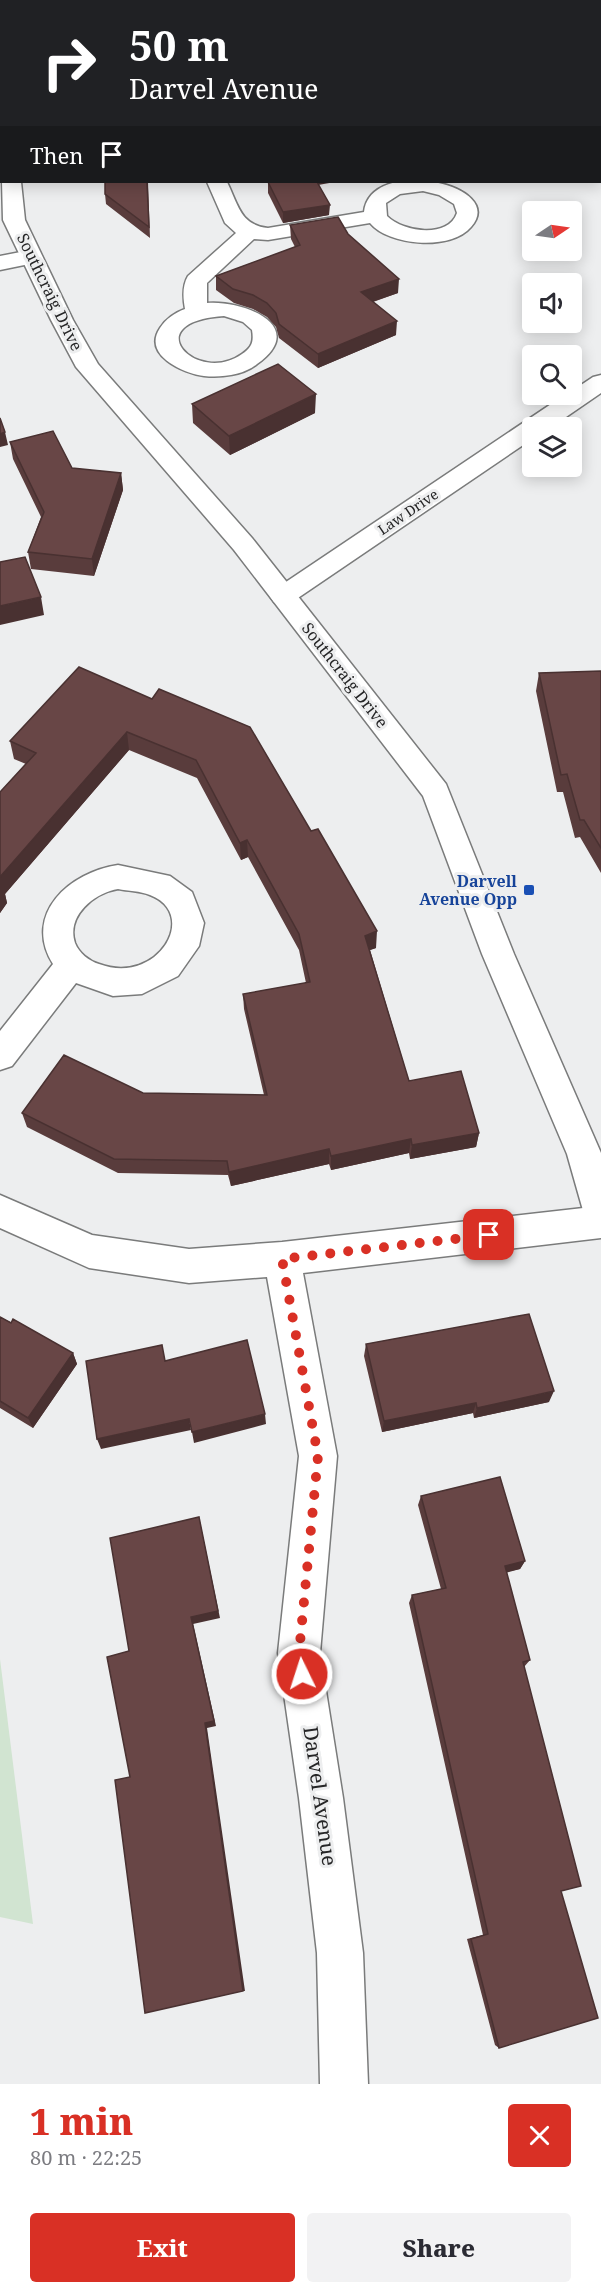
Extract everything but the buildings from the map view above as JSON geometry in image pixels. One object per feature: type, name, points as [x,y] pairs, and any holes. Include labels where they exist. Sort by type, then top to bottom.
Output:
[{"type":"street","name":"Southcraig Drive","points":[[11,183],[14,220],[62,320],[88,367],[243,544],[436,792],[498,954],[584,1154],[601,1217]]},
{"type":"street","points":[[217,183],[236,223],[249,232],[268,234],[375,216]]},
{"type":"street","points":[[197,312],[194,297],[196,281],[249,232]]},
{"type":"street","points":[[0,263],[31,258]]},
{"type":"street","name":"Law Drive","points":[[549,417],[601,382]]},
{"type":"street","name":"Law Drive","points":[[284,596],[522,435]]},
{"type":"street","points":[[0,1056],[71,965]]},
{"type":"street","points":[[0,1211],[89,1251],[189,1266],[282,1259],[601,1222]]},
{"type":"street","name":"Darvel Avenue","points":[[282,1259],[318,1456],[299,1653],[321,1798],[340,1953],[344,2084]]},
{"type":"green space","points":[[0,1659],[33,1924],[0,1917]]},
{"type":"place","name":"Darvell Avenue Opp","points":[[529,890]]},
{"type":"route","points":[[302,1674],[299,1653],[318,1456],[282,1259],[489,1235]]}]
